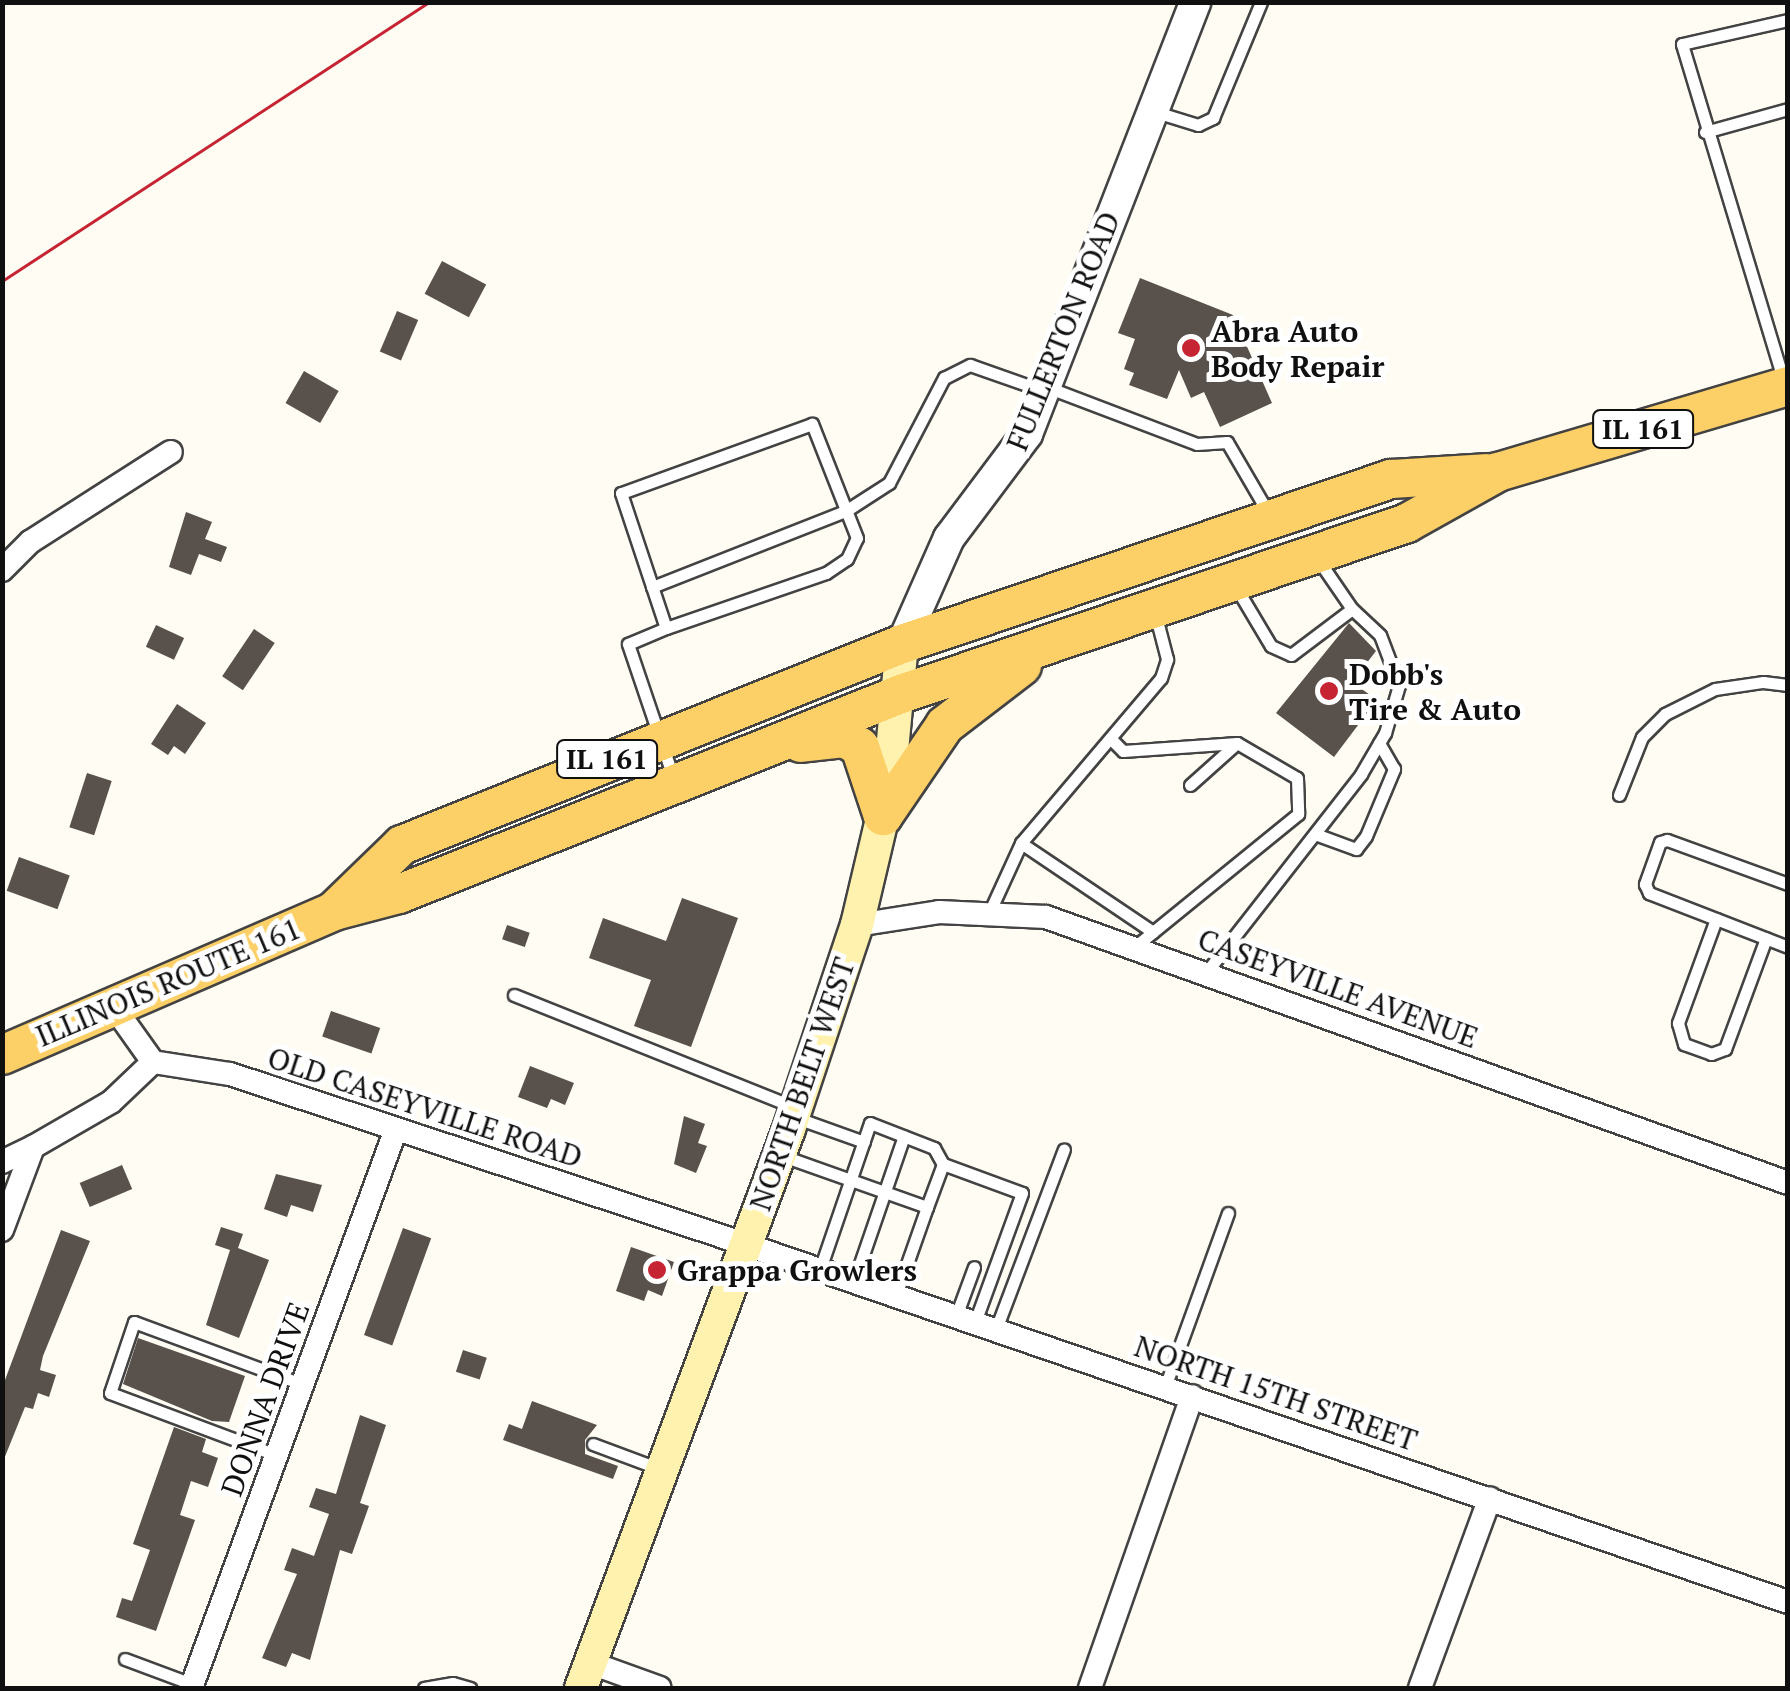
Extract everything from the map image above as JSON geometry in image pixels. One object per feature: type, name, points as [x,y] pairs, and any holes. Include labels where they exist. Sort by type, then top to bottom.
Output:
[{"type":"main road","name":"IL 161","points":[[902,644],[1391,479],[1498,472],[1786,386]]},
{"type":"main road","name":"IL 161","points":[[901,694],[1408,523],[1498,472]]},
{"type":"main road","points":[[882,816],[945,725],[1060,640]]},
{"type":"main road","name":"NORTH BELT WEST","points":[[586,1676],[795,1112],[857,925],[882,816],[901,694],[902,644]]},
{"type":"main road","name":"ILLINOIS ROUTE 161","points":[[334,911],[402,846],[662,736],[902,644]]},
{"type":"main road","name":"ILLINOIS ROUTE 161","points":[[2,1055],[110,1003],[334,911],[399,894],[674,780],[901,694]]},
{"type":"main road","points":[[759,748],[844,738],[866,760],[882,816]]},
{"type":"street","name":"FULLERTON ROAD","points":[[902,644],[949,538],[1008,465],[1046,390],[1195,2]]},
{"type":"street","points":[[2,570],[30,542],[171,452]]},
{"type":"street","name":"CASEYVILLE AVENUE","points":[[857,925],[939,912],[988,912],[1046,917],[1145,939],[1205,974],[1788,1184]]},
{"type":"street","points":[[2,1162],[110,1102],[152,1062],[110,1003]]},
{"type":"street","name":"OLD CASEYVILLE ROAD","points":[[152,1062],[230,1074],[745,1244]]},
{"type":"street","name":"DONNA DRIVE","points":[[192,1686],[396,1130]]},
{"type":"street","points":[[2,1230],[33,1147]]},
{"type":"street","name":"NORTH 15TH STREET","points":[[745,1244],[1788,1602]]},
{"type":"street","points":[[1090,1688],[1192,1396]]},
{"type":"street","points":[[1420,1688],[1490,1498]]},
{"type":"street","points":[[586,1676],[660,1688]]},
{"type":"lane","points":[[1152,111],[1198,125],[1213,118],[1261,2]]},
{"type":"lane","points":[[1786,386],[1705,132],[1682,44],[1788,20]]},
{"type":"lane","points":[[1705,132],[1788,109]]},
{"type":"lane","points":[[652,587],[847,510],[889,483],[944,378],[970,366],[1198,444],[1228,442],[1272,520]]},
{"type":"lane","points":[[666,628],[622,493],[812,424],[857,538],[846,559],[826,573],[628,644],[674,780]]},
{"type":"lane","points":[[1205,974],[1380,742],[1399,685],[1380,635],[1352,609],[1315,554]]},
{"type":"lane","points":[[1232,581],[1271,646],[1291,655],[1352,609]]},
{"type":"lane","points":[[988,912],[1021,843],[1161,678],[1167,660],[1153,607]]},
{"type":"lane","points":[[1619,795],[1642,737],[1665,714],[1714,689],[1764,682],[1788,686]]},
{"type":"lane","points":[[1110,739],[1135,762]]},
{"type":"lane","points":[[1314,834],[1356,849],[1366,836],[1394,769],[1380,742]]},
{"type":"lane","points":[[1021,843],[1145,939],[1298,814],[1297,778],[1237,743],[1122,751]]},
{"type":"lane","points":[[1190,786],[1237,743]]},
{"type":"lane","points":[[1788,884],[1660,842],[1644,884],[1649,894],[1788,948]]},
{"type":"lane","points":[[1716,919],[1678,1022],[1684,1044],[1711,1054],[1725,1049],[1766,938]]},
{"type":"lane","points":[[514,995],[864,1142]]},
{"type":"lane","points":[[820,1269],[870,1124],[934,1148],[943,1164],[1022,1193],[976,1322]]},
{"type":"lane","points":[[854,1281],[904,1136]]},
{"type":"lane","points":[[976,1322],[1064,1148]]},
{"type":"lane","points":[[779,1154],[928,1207]]},
{"type":"lane","points":[[896,1296],[943,1164]]},
{"type":"lane","points":[[997,1202],[1003,1186]]},
{"type":"lane","points":[[1165,1387],[1228,1213]]},
{"type":"lane","points":[[974,1267],[976,1322]]},
{"type":"lane","points":[[276,1455],[110,1393],[134,1322],[302,1384]]},
{"type":"lane","points":[[593,1444],[660,1469]]},
{"type":"lane","points":[[125,1659],[192,1686]]},
{"type":"lane","points":[[424,1688],[453,1683],[470,1688]]},
{"type":"building","points":[[442,261],[486,284],[469,317],[425,294]]},
{"type":"building","points":[[1140,278],[1233,315],[1272,403],[1220,427],[1204,392],[1191,398],[1179,370],[1167,399],[1129,385],[1134,373],[1124,369],[1135,339],[1118,333]]},
{"type":"building","points":[[397,311],[418,320],[401,360],[380,352]]},
{"type":"building","points":[[304,371],[339,391],[320,423],[286,403]]},
{"type":"building","points":[[186,512],[212,522],[205,539],[227,547],[221,562],[199,554],[191,575],[169,567]]},
{"type":"building","name":"Dobb's Tire & Auto","points":[[1349,623],[1376,651],[1352,682],[1377,700],[1334,757],[1276,713]]},
{"type":"building","points":[[156,625],[184,638],[174,660],[146,647]]},
{"type":"building","points":[[254,629],[275,643],[243,690],[222,676]]},
{"type":"building","points":[[177,704],[206,723],[185,754],[174,746],[168,755],[151,744]]},
{"type":"building","points":[[87,773],[112,781],[94,835],[69,827]]},
{"type":"building","points":[[19,857],[70,875],[57,909],[7,891]]},
{"type":"building","points":[[682,898],[738,918],[691,1047],[634,1026],[651,980],[589,958],[603,918],[666,941]]},
{"type":"building","points":[[507,925],[530,933],[525,947],[502,939]]},
{"type":"building","points":[[331,1011],[380,1028],[371,1053],[322,1037]]},
{"type":"building","points":[[530,1066],[574,1083],[565,1105],[551,1099],[547,1108],[518,1097]]},
{"type":"building","points":[[684,1116],[705,1124],[698,1143],[707,1146],[696,1173],[674,1164]]},
{"type":"building","points":[[122,1165],[132,1189],[90,1207],[80,1183]]},
{"type":"building","points":[[276,1174],[322,1185],[313,1212],[291,1205],[287,1217],[264,1209]]},
{"type":"building","points":[[221,1227],[243,1234],[238,1248],[269,1260],[239,1338],[206,1325],[230,1250],[215,1245]]},
{"type":"building","points":[[403,1228],[431,1238],[392,1345],[364,1335]]},
{"type":"building","points":[[61,1230],[90,1241],[43,1356],[40,1370],[56,1375],[49,1397],[38,1393],[33,1409],[25,1407],[2,1464],[2,1388]]},
{"type":"building","points":[[631,1247],[674,1262],[662,1296],[648,1290],[644,1301],[616,1291]]},
{"type":"building","points":[[138,1338],[245,1376],[229,1422],[212,1421],[123,1384]]},
{"type":"building","points":[[463,1350],[487,1358],[480,1380],[456,1372]]},
{"type":"building","points":[[532,1401],[597,1425],[585,1440],[585,1454],[618,1466],[613,1479],[503,1440],[509,1424],[522,1429]]},
{"type":"building","points":[[360,1415],[386,1425],[360,1503],[369,1506],[352,1554],[340,1550],[310,1660],[292,1653],[286,1667],[262,1658],[297,1574],[284,1570],[292,1548],[314,1556],[329,1514],[309,1507],[316,1488],[336,1494]]},
{"type":"building","points":[[174,1427],[206,1439],[202,1452],[218,1458],[208,1487],[191,1481],[180,1515],[195,1520],[156,1631],[116,1617],[122,1598],[132,1601],[150,1550],[133,1544]]},
{"type":"tram line","points":[[2,281],[429,2]]},
{"type":"place","name":"Abra Auto Body Repair","points":[[1191,348]]},
{"type":"place","name":"Dobb's Tire & Auto","points":[[1329,691]]},
{"type":"place","name":"Grappa Growlers","points":[[657,1270]]}]
